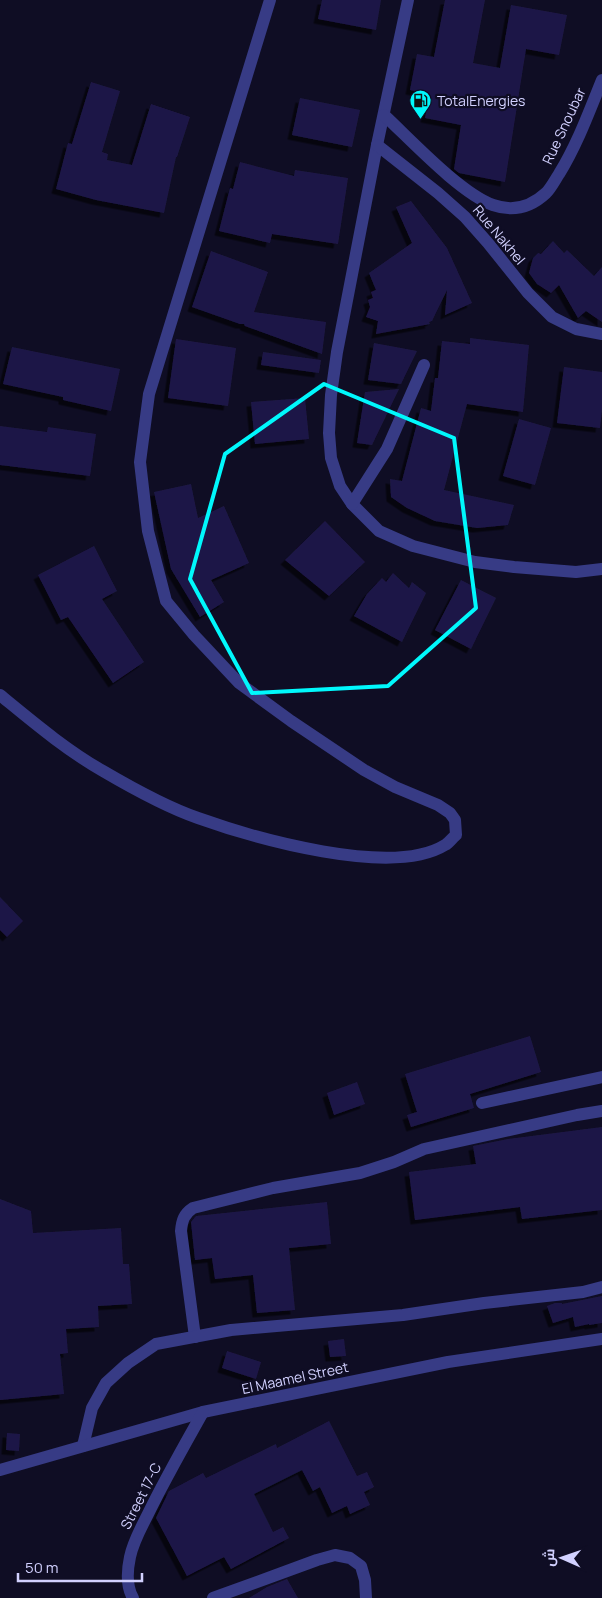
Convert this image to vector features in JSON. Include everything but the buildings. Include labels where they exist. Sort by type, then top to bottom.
[{"type":"street","points":[[0,695],[51,737],[103,771],[153,798],[197,818],[316,851],[369,856],[402,857],[434,851],[456,835],[455,820],[450,812],[364,770],[299,727],[239,683],[166,601],[148,531],[140,462],[149,394],[270,0]]},
{"type":"street","points":[[408,0],[377,145],[337,352],[329,433],[331,458],[340,486],[352,504],[379,531],[413,546],[475,562],[556,571],[576,572],[602,569]]},
{"type":"street","name":"Rue Snoubar","points":[[384,115],[456,181],[480,199],[493,205],[519,208],[534,203],[547,192],[568,159],[602,80]]},
{"type":"street","name":"Rue Nakhel","points":[[377,145],[465,217],[528,293],[552,317],[576,329],[602,334]]},
{"type":"street","points":[[352,504],[387,449],[424,365]]},
{"type":"street","points":[[482,1103],[602,1077]]},
{"type":"street","points":[[195,1336],[181,1231],[182,1220],[187,1212],[193,1208],[273,1188],[360,1173],[394,1162],[424,1148],[577,1115],[602,1112]]},
{"type":"street","points":[[83,1446],[92,1408],[106,1384],[128,1363],[156,1344],[231,1330],[403,1315],[582,1292],[602,1287]]},
{"type":"street","name":"El Maamel Street","points":[[0,1470],[203,1412],[448,1362],[602,1339]]},
{"type":"street","name":"Street 17-C","points":[[134,1598],[128,1586],[128,1575],[130,1557],[136,1538],[154,1500],[203,1412]]},
{"type":"street","points":[[213,1598],[335,1555],[350,1558],[361,1566],[365,1580],[366,1598]]},
{"type":"highlighted area","points":[[324,384],[454,438],[476,608],[388,686],[252,693],[190,579],[225,454]]},
{"type":"place","name":"TotalEnergies","points":[[421,120]]}]
